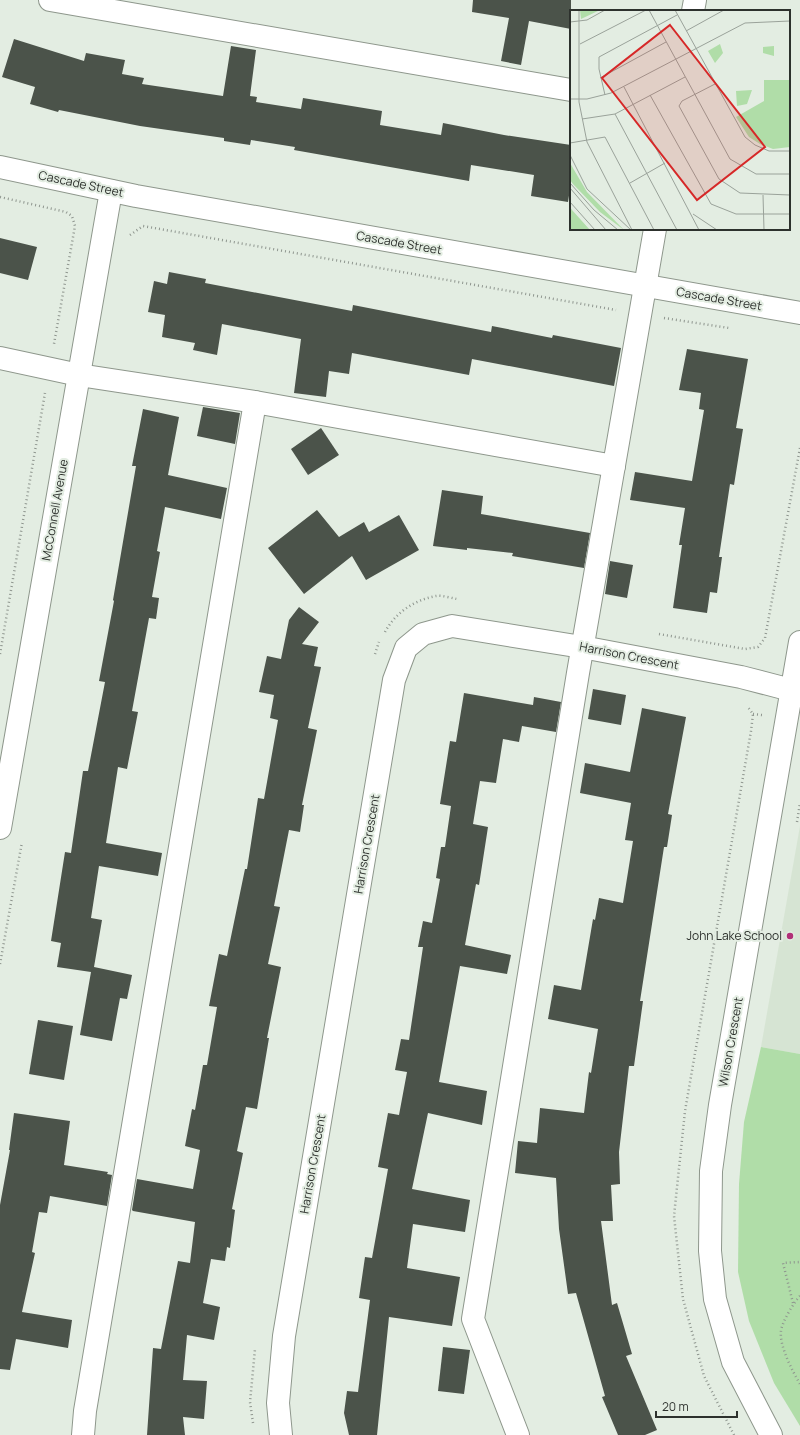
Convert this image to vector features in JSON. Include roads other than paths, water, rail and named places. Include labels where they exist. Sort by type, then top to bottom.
[{"type":"street","points":[[50,0],[570,90]]},
{"type":"street","points":[[693,10],[695,0]]},
{"type":"street","name":"Cascade Street","points":[[0,167],[112,192],[800,313]]},
{"type":"street","name":"McConnell Avenue","points":[[0,828],[112,192]]},
{"type":"street","points":[[518,1435],[473,1319],[582,647],[655,230]]},
{"type":"street","points":[[0,358],[79,375],[256,402],[614,466]]},
{"type":"street","points":[[83,1435],[85,1411],[256,402]]},
{"type":"street","name":"Harrison Crescent","points":[[281,1435],[278,1403],[284,1336],[394,680],[406,648],[423,634],[452,626],[582,647],[741,677],[791,690]]},
{"type":"street","name":"Wilson Crescent","points":[[771,1435],[733,1362],[715,1299],[710,1251],[711,1171],[722,1098],[800,642]]},
{"type":"place","name":"John Lake School","points":[[790,936]]}]
